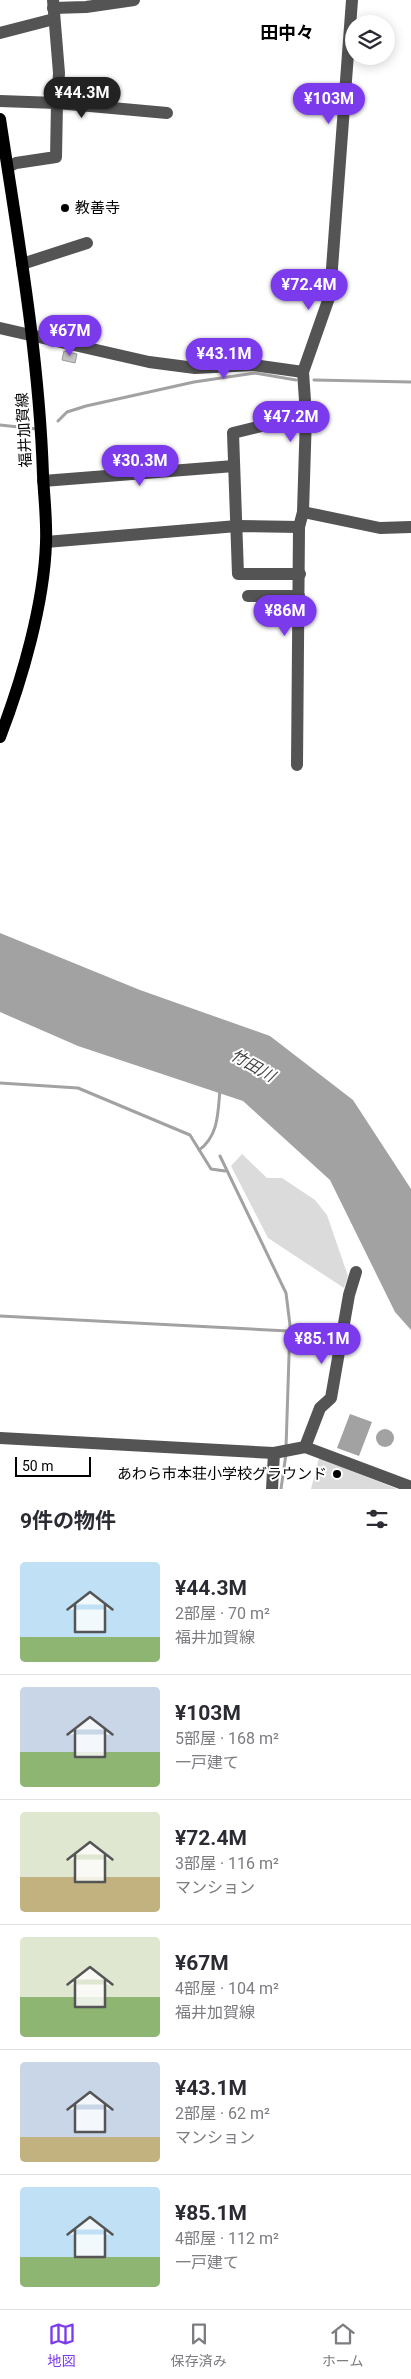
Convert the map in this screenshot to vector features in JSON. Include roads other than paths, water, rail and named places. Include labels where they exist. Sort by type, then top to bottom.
[{"type":"main road","name":"福井加賀線","points":[[0,119],[33,336],[41,414],[46,542],[42,584],[34,622],[12,707],[0,737]]},
{"type":"street","points":[[0,33],[53,9],[134,0]]},
{"type":"street","points":[[297,765],[299,527],[303,512],[306,415],[304,372],[330,295],[352,0]]},
{"type":"street","points":[[8,167],[16,163],[56,157],[59,73],[53,9]]},
{"type":"street","points":[[0,101],[57,103],[167,113]]},
{"type":"street","points":[[22,264],[86,243]]},
{"type":"street","points":[[0,328],[148,362],[195,368],[253,365],[304,372]]},
{"type":"street","points":[[300,574],[238,574],[233,433],[306,415]]},
{"type":"street","points":[[43,481],[234,466]]},
{"type":"street","points":[[303,512],[380,528],[411,527]]},
{"type":"street","points":[[46,542],[237,526],[299,527]]},
{"type":"street","points":[[248,596],[299,596]]},
{"type":"street","points":[[305,1447],[320,1408],[331,1398],[349,1295],[356,1272]]},
{"type":"street","points":[[0,1438],[274,1453],[305,1447],[411,1487]]},
{"type":"street","points":[[272,1489],[274,1453]]},
{"type":"water","name":"竹田川","points":[[0,933],[140,990],[270,1036],[353,1100],[411,1189],[411,1330],[395,1312],[330,1180],[243,1101],[78,1046],[0,1012]]},
{"type":"water","points":[[350,1414],[372,1422],[359,1456],[337,1448]]},
{"type":"water","points":[[381,1429],[389,1429],[394,1434],[392,1445],[381,1447],[376,1442],[376,1434]]},
{"type":"waterway","points":[[58,421],[67,412],[86,406],[194,382],[255,373],[296,380]]},
{"type":"waterway","points":[[314,380],[411,382]]},
{"type":"waterway","points":[[0,425],[37,429]]},
{"type":"waterway","points":[[0,1083],[78,1088],[190,1135],[211,1169],[225,1171]]},
{"type":"waterway","points":[[199,1150],[206,1144],[214,1130],[218,1114],[220,1089]]},
{"type":"waterway","points":[[220,1156],[286,1293],[290,1325],[286,1448]]},
{"type":"waterway","points":[[0,1316],[288,1331]]},
{"type":"waterway","points":[[281,1489],[286,1454]]},
{"type":"place","name":"教善寺","points":[[65,208]]},
{"type":"place","name":"あわら市本荘小学校グラウンド","points":[[337,1474]]},
{"type":"district","name":"田中々","points":[[287,33]]}]
